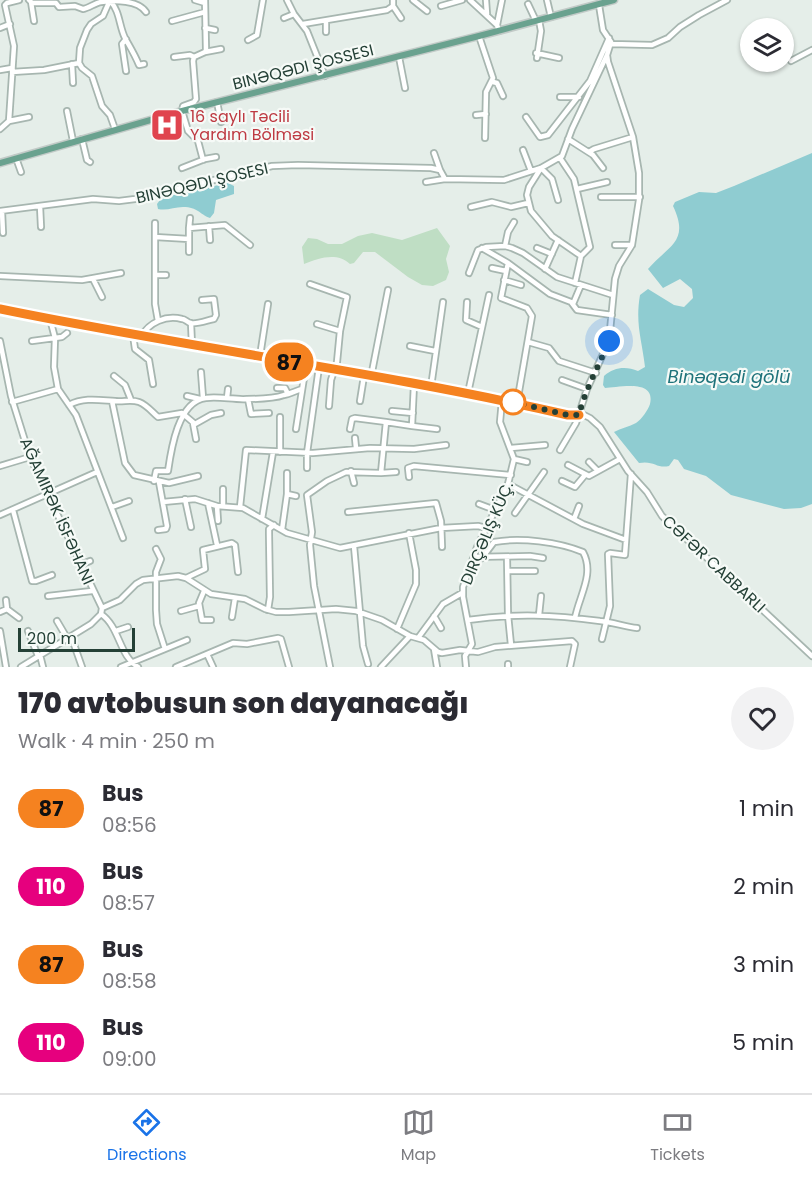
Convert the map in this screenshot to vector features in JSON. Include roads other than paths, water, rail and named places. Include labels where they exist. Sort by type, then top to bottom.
[{"type":"main road","name":"BINƏQƏDI ŞOSSESI","points":[[0,163],[182,111],[614,0]]},
{"type":"street","points":[[9,121],[14,41],[5,5],[6,2],[19,0]]},
{"type":"street","points":[[195,0],[205,2],[205,52]]},
{"type":"street","points":[[248,40],[257,35],[263,0]]},
{"type":"street","points":[[287,0],[294,14],[303,24],[325,76]]},
{"type":"street","points":[[393,0],[393,6],[401,18]]},
{"type":"street","points":[[413,0],[427,11]]},
{"type":"street","points":[[441,6],[462,0]]},
{"type":"street","points":[[470,0],[487,14],[498,28]]},
{"type":"street","points":[[486,0],[487,14]]},
{"type":"street","points":[[498,28],[502,0]]},
{"type":"street","points":[[548,0],[551,17]]},
{"type":"street","points":[[610,41],[652,45],[668,38],[689,21],[727,0]]},
{"type":"street","points":[[34,21],[30,1],[56,3],[61,7],[75,3],[82,9],[99,2],[133,1],[142,5],[146,12]]},
{"type":"street","points":[[110,1],[118,14],[126,39],[139,65],[144,64]]},
{"type":"street","points":[[103,16],[110,1]]},
{"type":"street","points":[[528,4],[541,31],[536,55],[559,58]]},
{"type":"street","points":[[426,182],[445,179],[499,181],[541,168],[560,158],[607,55],[610,41],[603,30],[599,5]]},
{"type":"street","points":[[303,24],[326,22],[387,10],[393,6]]},
{"type":"street","points":[[172,21],[205,12]]},
{"type":"street","points":[[115,129],[110,115],[102,106],[92,76],[79,63],[80,48],[91,24],[103,16],[118,14]]},
{"type":"street","points":[[284,18],[294,14]]},
{"type":"street","points":[[326,22],[326,32]]},
{"type":"street","points":[[0,28],[10,24]]},
{"type":"street","points":[[206,28],[216,30]]},
{"type":"street","points":[[479,36],[493,82],[486,92],[485,138]]},
{"type":"street","points":[[126,39],[122,44],[126,71]]},
{"type":"street","points":[[526,117],[538,135],[544,138],[590,81],[610,41]]},
{"type":"street","points":[[174,57],[190,55],[194,57],[221,49]]},
{"type":"street","points":[[794,59],[812,50]]},
{"type":"street","points":[[560,450],[575,427],[587,389],[596,373],[610,335],[613,295],[618,269],[632,244],[640,197],[633,137],[612,78],[607,55]]},
{"type":"street","points":[[190,143],[191,135],[182,111],[183,106],[196,99],[192,65],[194,57]]},
{"type":"street","points":[[399,57],[405,88]]},
{"type":"street","points":[[0,70],[44,70],[79,63]]},
{"type":"street","points":[[72,64],[73,83]]},
{"type":"street","points":[[582,78],[590,81]]},
{"type":"street","points":[[493,82],[497,83],[503,96]]},
{"type":"street","points":[[560,97],[579,97]]},
{"type":"street","points":[[217,102],[220,122]]},
{"type":"street","points":[[67,111],[73,141]]},
{"type":"street","points":[[476,115],[486,114]]},
{"type":"street","points":[[0,129],[9,121],[29,117]]},
{"type":"street","points":[[191,135],[198,141],[203,160]]},
{"type":"street","points":[[589,152],[633,137]]},
{"type":"street","points":[[82,139],[87,160],[90,162]]},
{"type":"street","points":[[568,139],[589,152],[603,168]]},
{"type":"street","points":[[523,150],[531,171]]},
{"type":"street","points":[[434,153],[445,179]]},
{"type":"street","points":[[182,168],[216,157]]},
{"type":"street","points":[[16,158],[21,172]]},
{"type":"street","points":[[560,158],[577,189],[590,247],[581,256],[575,283]]},
{"type":"street","name":"BINƏQƏDI ŞOSESI","points":[[1,211],[93,199],[124,201],[251,170],[284,165],[440,170]]},
{"type":"street","points":[[541,168],[552,179],[558,200]]},
{"type":"street","points":[[541,168],[528,187],[528,203],[533,214],[558,240],[581,256]]},
{"type":"street","points":[[577,189],[607,182]]},
{"type":"street","points":[[601,196],[640,197]]},
{"type":"street","points":[[471,207],[492,202],[511,207],[528,203]]},
{"type":"street","points":[[40,206],[41,227]]},
{"type":"street","points":[[1,211],[3,233]]},
{"type":"street","points":[[189,252],[190,218]]},
{"type":"street","points":[[505,246],[506,238],[514,222]]},
{"type":"street","points":[[155,223],[155,304],[158,321]]},
{"type":"street","points":[[189,228],[225,225],[250,245]]},
{"type":"street","points":[[209,226],[210,240]]},
{"type":"street","points":[[155,237],[189,239]]},
{"type":"street","points":[[545,269],[558,240]]},
{"type":"street","points":[[615,245],[632,244]]},
{"type":"street","points":[[469,273],[476,252],[482,248],[505,246],[524,253],[557,277],[613,295]]},
{"type":"street","points":[[482,248],[508,263],[550,294],[573,304],[580,311],[612,315]]},
{"type":"street","points":[[537,248],[552,254]]},
{"type":"street","points":[[508,263],[501,298],[523,306],[530,312],[532,321],[517,403]]},
{"type":"street","points":[[492,268],[506,272]]},
{"type":"street","points":[[0,276],[93,279],[121,273]]},
{"type":"street","points":[[156,275],[166,275]]},
{"type":"street","points":[[93,279],[102,297]]},
{"type":"street","points":[[504,280],[521,285]]},
{"type":"street","points":[[310,284],[347,297],[329,406]]},
{"type":"street","points":[[573,304],[581,285]]},
{"type":"street","points":[[371,377],[388,290]]},
{"type":"street","points":[[468,393],[489,295]]},
{"type":"street","points":[[141,337],[158,321],[165,318],[177,318],[191,323],[216,318],[214,299],[202,300]]},
{"type":"street","points":[[431,387],[443,302]]},
{"type":"street","points":[[467,302],[466,321],[482,327]]},
{"type":"street","points":[[260,356],[268,304]]},
{"type":"street","points":[[0,309],[141,337],[468,393],[590,418],[647,492],[662,516],[812,656]]},
{"type":"street","points":[[50,319],[55,338],[54,367],[58,389],[76,415],[123,538]]},
{"type":"street","points":[[191,323],[192,345]]},
{"type":"street","points":[[317,324],[340,331]]},
{"type":"street","points":[[32,341],[55,338],[67,333]]},
{"type":"street","points":[[133,335],[135,349],[148,358],[153,384]]},
{"type":"street","name":"AĞAMIRƏK İSFƏHANI","points":[[0,341],[2,367],[30,457],[92,591],[134,666]]},
{"type":"street","points":[[528,342],[549,348],[559,361],[596,373]]},
{"type":"street","points":[[410,346],[435,351]]},
{"type":"street","points":[[296,429],[306,365]]},
{"type":"street","points":[[306,468],[319,367]]},
{"type":"street","points":[[201,372],[201,399]]},
{"type":"street","points":[[360,401],[364,375]]},
{"type":"street","points":[[114,376],[121,380],[131,400]]},
{"type":"street","points":[[562,380],[587,389]]},
{"type":"street","points":[[412,426],[414,384]]},
{"type":"street","points":[[277,388],[285,388],[288,394]]},
{"type":"street","points":[[12,402],[58,389]]},
{"type":"street","points":[[227,398],[228,389]]},
{"type":"street","points":[[187,396],[201,399],[248,399],[276,397],[302,389]]},
{"type":"street","points":[[69,405],[94,399],[131,400],[139,402],[158,417],[176,413],[184,414],[193,423],[196,439]]},
{"type":"street","points":[[158,530],[167,528],[164,502],[156,471],[168,471],[172,443],[184,414],[191,405],[201,399]]},
{"type":"street","points":[[248,399],[251,414],[269,413]]},
{"type":"street","name":"DIRÇƏLIŞ KÜÇ.","points":[[466,667],[465,656],[472,644],[462,593],[486,528],[508,484],[514,459],[512,448],[500,422],[502,400]]},
{"type":"street","points":[[112,401],[125,464],[134,475],[157,482],[181,482],[198,476]]},
{"type":"street","points":[[392,411],[413,413]]},
{"type":"street","points":[[193,423],[221,413]]},
{"type":"street","points":[[280,417],[280,452]]},
{"type":"street","points":[[350,429],[352,419],[355,418],[437,429]]},
{"type":"street","points":[[381,473],[386,422]]},
{"type":"street","points":[[355,438],[356,448]]},
{"type":"street","points":[[240,507],[245,451],[307,453],[356,448],[414,449],[446,445]]},
{"type":"street","points":[[512,448],[545,445]]},
{"type":"street","points":[[262,519],[273,452]]},
{"type":"street","points":[[0,466],[30,457]]},
{"type":"street","points":[[514,459],[527,462]]},
{"type":"street","points":[[568,465],[590,476],[620,459]]},
{"type":"street","points":[[589,462],[598,471]]},
{"type":"street","points":[[409,477],[408,468],[414,466],[511,475]]},
{"type":"street","points":[[351,471],[354,483]]},
{"type":"street","points":[[330,667],[314,586],[310,549],[312,532],[307,495],[334,477],[351,471],[396,472]]},
{"type":"street","points":[[0,515],[97,472]]},
{"type":"street","points":[[515,513],[544,472]]},
{"type":"street","points":[[282,530],[287,495],[287,473]]},
{"type":"street","points":[[602,639],[610,600],[608,554],[610,552],[625,555],[631,474]]},
{"type":"street","points":[[562,481],[575,487],[585,475]]},
{"type":"street","points":[[508,484],[591,528],[626,540]]},
{"type":"street","points":[[218,521],[223,489]]},
{"type":"street","points":[[287,495],[296,496]]},
{"type":"street","points":[[164,502],[185,499],[201,500],[220,506],[240,507],[282,530],[340,548],[441,528],[478,526],[486,528]]},
{"type":"street","points":[[185,499],[191,527]]},
{"type":"street","points":[[112,507],[129,501]]},
{"type":"street","points":[[348,512],[436,502],[439,506],[442,548]]},
{"type":"street","points":[[208,503],[217,545]]},
{"type":"street","points":[[479,504],[495,510]]},
{"type":"street","points":[[574,519],[579,506]]},
{"type":"street","points":[[13,510],[32,581],[52,575]]},
{"type":"street","points":[[268,610],[270,597],[269,529],[274,525]]},
{"type":"street","points":[[398,629],[416,584],[416,570],[409,533]]},
{"type":"street","points":[[482,558],[494,542],[517,540],[529,540],[583,552],[587,561],[587,570],[582,598],[575,618]]},
{"type":"street","points":[[21,667],[91,624],[102,611],[120,600],[140,581],[156,578],[186,578],[204,569],[203,550],[217,545],[234,544],[238,572]]},
{"type":"street","points":[[354,546],[363,646],[368,664]]},
{"type":"street","points":[[156,549],[161,559],[156,572],[157,619],[165,649]]},
{"type":"street","points":[[525,556],[525,570]]},
{"type":"street","points":[[474,557],[543,558]]},
{"type":"street","points":[[507,557],[511,645]]},
{"type":"street","points":[[80,565],[90,561]]},
{"type":"street","points":[[508,571],[535,571]]},
{"type":"street","points":[[186,578],[204,591],[218,596],[244,599],[268,610],[289,612],[344,609],[359,612],[382,620],[428,643],[442,653],[460,650],[478,652],[511,645],[572,640],[575,644],[570,667]]},
{"type":"street","points":[[307,587],[314,586]]},
{"type":"street","points":[[48,596],[92,591]]},
{"type":"street","points":[[204,591],[199,606],[202,620],[211,620]]},
{"type":"street","points":[[418,638],[447,600],[462,593]]},
{"type":"street","points":[[539,615],[541,596]]},
{"type":"street","points":[[232,617],[235,598]]},
{"type":"street","points":[[6,600],[7,609],[19,618]]},
{"type":"street","points":[[181,611],[199,606]]},
{"type":"street","points":[[0,612],[7,609]]},
{"type":"street","points":[[468,620],[508,615],[539,615],[605,621],[637,628]]},
{"type":"street","points":[[434,616],[441,628]]},
{"type":"street","points":[[57,621],[69,637],[82,667]]},
{"type":"street","points":[[116,631],[128,627]]},
{"type":"street","points":[[0,631],[6,667]]},
{"type":"street","points":[[28,631],[43,667]]},
{"type":"street","points":[[282,632],[281,639],[289,667]]},
{"type":"street","points":[[381,667],[410,636]]},
{"type":"street","points":[[176,667],[233,643],[247,644],[275,638],[281,639]]},
{"type":"street","points":[[122,667],[134,666],[187,640]]},
{"type":"street","points":[[434,649],[436,667]]},
{"type":"street","points":[[207,654],[213,667]]},
{"type":"water","name":"Binəqədi gölü","points":[[812,153],[812,504],[801,508],[784,509],[731,495],[706,476],[684,469],[678,460],[674,459],[669,466],[665,467],[639,463],[614,432],[640,419],[650,404],[650,396],[647,391],[634,386],[605,388],[603,385],[604,376],[616,369],[629,368],[638,371],[645,367],[639,323],[640,295],[648,289],[674,305],[684,307],[693,298],[692,289],[680,279],[663,288],[648,269],[670,248],[678,235],[678,218],[673,206],[675,202],[699,192],[716,193]]},
{"type":"water","points":[[228,183],[234,186],[234,194],[216,200],[214,213],[210,218],[188,207],[158,209],[157,204],[160,200],[169,196]]},
{"type":"place","name":"16 saylı Təcili Yardım Bölməsi","points":[[167,125]]}]
